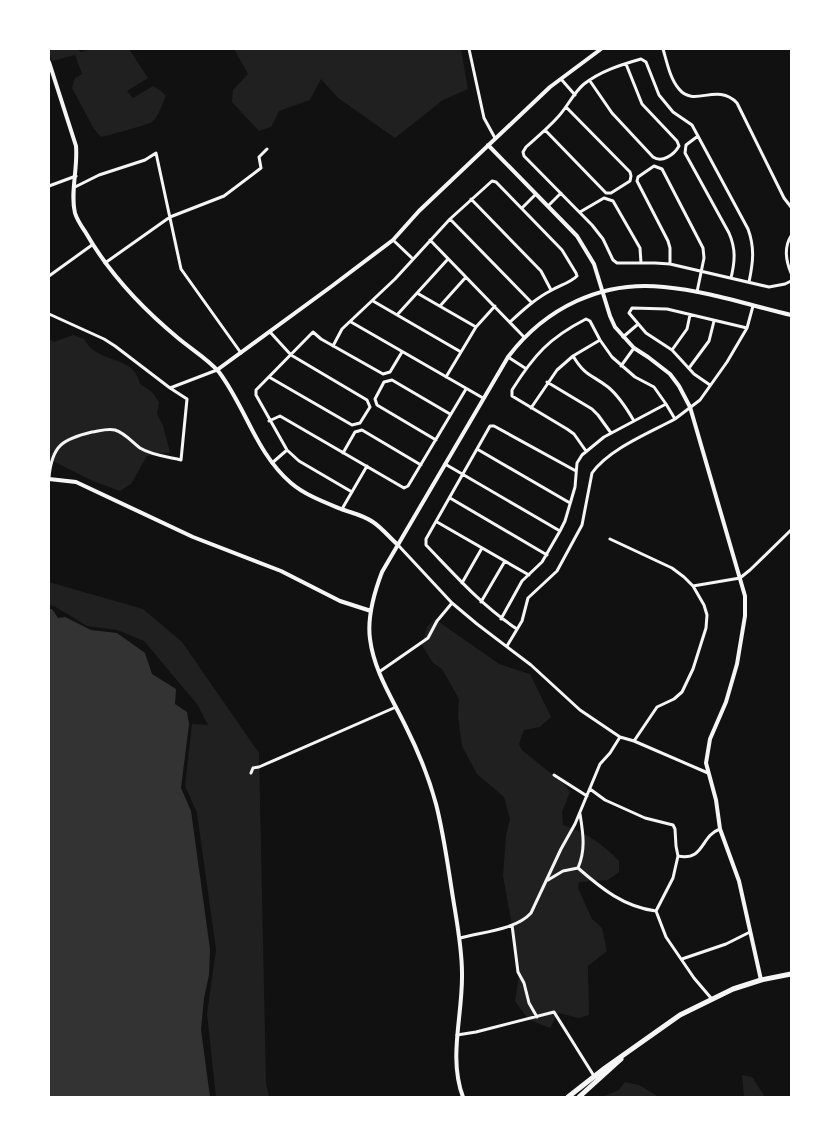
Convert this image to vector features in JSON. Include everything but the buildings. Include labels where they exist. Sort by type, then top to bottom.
[{"type":"main road","points":[[568,1097],[668,1023],[711,998],[761,980],[791,974]]},
{"type":"main road","points":[[579,1097],[631,1050]]},
{"type":"street","points":[[469,49],[484,118],[496,138]]},
{"type":"street","points":[[170,388],[217,370],[393,240],[419,211],[488,145],[561,78],[601,49]]},
{"type":"street","points":[[663,49],[674,82],[681,92],[692,96],[725,94],[737,103],[784,198],[791,207]]},
{"type":"street","points":[[749,282],[754,258],[748,229],[692,125],[673,112],[659,95],[646,62],[641,59],[605,70],[582,86],[558,117],[523,152],[524,156],[580,212],[603,239],[613,260],[620,265],[641,262],[670,264],[769,287],[791,281]]},
{"type":"street","points":[[49,62],[76,146],[77,160],[73,200],[76,216],[92,245],[134,296],[165,327],[217,370],[231,390],[264,452],[283,475],[300,489],[322,502],[374,522],[452,602],[477,624],[532,665],[580,710],[620,737],[634,741],[708,773]]},
{"type":"street","points":[[590,81],[612,113],[653,157],[663,160],[676,151],[679,146],[677,141],[642,104],[626,64]]},
{"type":"street","points":[[561,78],[575,95]]},
{"type":"street","points":[[545,130],[606,192],[611,193],[630,182],[630,172],[566,107]]},
{"type":"street","points":[[698,136],[686,145],[685,153],[734,244],[734,262],[731,278]]},
{"type":"street","points":[[488,145],[571,229],[586,248],[594,264],[615,327],[634,348],[670,374],[680,386],[690,407],[745,596],[742,639],[732,683],[707,749],[706,763],[716,800],[720,829],[739,881],[761,980]]},
{"type":"street","points":[[105,263],[170,217],[224,196],[261,168],[259,157],[266,149]]},
{"type":"street","points":[[75,187],[99,175],[145,160],[156,153],[181,269],[241,353]]},
{"type":"street","points":[[670,264],[671,255],[668,240],[637,181],[638,177],[654,166],[662,169],[702,243],[704,258],[697,292]]},
{"type":"street","points":[[49,186],[76,176]]},
{"type":"street","points":[[333,346],[342,329],[373,301],[450,219],[492,181],[496,182],[562,250],[577,276],[532,303],[510,322]]},
{"type":"street","points":[[548,206],[561,192]]},
{"type":"street","points":[[522,208],[536,194]]},
{"type":"street","points":[[580,212],[604,198],[612,201],[640,248],[641,262]]},
{"type":"street","points":[[471,199],[541,271],[551,290]]},
{"type":"street","points":[[450,219],[532,303]]},
{"type":"street","points":[[791,236],[786,249],[791,273]]},
{"type":"street","points":[[393,240],[413,259]]},
{"type":"street","points":[[430,240],[524,337]]},
{"type":"street","points":[[49,276],[92,245]]},
{"type":"street","points":[[397,315],[448,259]]},
{"type":"street","points":[[787,259],[791,260]]},
{"type":"street","points":[[440,306],[466,277]]},
{"type":"street","points":[[463,1097],[456,1069],[457,1035],[462,1002],[460,938],[446,852],[436,804],[416,750],[379,672],[370,638],[371,611],[382,572],[508,357],[524,337],[558,310],[588,295],[640,285],[663,286],[697,292],[791,315]]},
{"type":"street","points":[[417,293],[476,327]]},
{"type":"street","points":[[373,301],[461,352]]},
{"type":"street","points":[[446,377],[476,327],[495,306]]},
{"type":"street","points":[[507,646],[522,620],[528,598],[556,571],[582,525],[592,472],[598,465],[616,452],[675,419],[700,400],[734,351],[746,328],[753,306]]},
{"type":"street","points":[[710,384],[694,374],[672,350],[637,325],[629,313],[632,308],[667,309],[746,328]]},
{"type":"street","points":[[49,314],[104,339],[187,399],[181,460],[142,449],[127,436],[115,430],[102,430],[73,436],[63,442],[55,452],[50,463],[49,478],[76,482],[193,537],[281,571],[340,601],[371,611]]},
{"type":"street","points":[[672,350],[687,329],[690,315]]},
{"type":"street","points":[[586,451],[568,428],[512,396],[512,390],[525,368],[539,352],[554,338],[586,319],[590,321],[606,350],[635,377],[654,387],[675,419]]},
{"type":"street","points":[[690,368],[709,341],[714,320]]},
{"type":"street","points":[[350,322],[483,398]]},
{"type":"street","points":[[623,337],[637,325]]},
{"type":"street","points":[[269,377],[352,425],[360,424],[370,407],[367,400],[291,356],[270,332]]},
{"type":"street","points":[[352,492],[298,461],[287,450],[269,421],[256,395],[256,390],[313,332],[321,339],[383,374],[390,372],[402,352]]},
{"type":"street","points":[[531,408],[557,370],[573,356],[600,340]]},
{"type":"street","points":[[621,366],[634,348]]},
{"type":"street","points":[[573,356],[586,373],[616,394],[634,421]]},
{"type":"street","points":[[508,357],[525,368]]},
{"type":"street","points":[[436,440],[377,405],[375,399],[384,382],[392,380],[450,414]]},
{"type":"street","points":[[548,382],[592,408],[611,434]]},
{"type":"street","points":[[269,421],[280,416],[404,488],[408,486],[466,389]]},
{"type":"street","points":[[501,619],[522,581],[547,555],[560,531],[575,487],[577,463],[586,451],[611,434],[666,404]]},
{"type":"street","points":[[517,629],[501,619],[481,602],[426,545],[426,539],[490,426],[494,426],[576,471]]},
{"type":"street","points":[[343,453],[355,432],[362,430],[421,465]]},
{"type":"street","points":[[272,463],[287,450]]},
{"type":"street","points":[[478,450],[570,503]]},
{"type":"street","points":[[445,464],[560,531]]},
{"type":"street","points":[[342,509],[367,466]]},
{"type":"street","points":[[450,498],[547,555]]},
{"type":"street","points":[[437,522],[529,575]]},
{"type":"street","points":[[693,586],[740,578],[791,530]]},
{"type":"street","points":[[610,539],[672,568],[693,586],[704,605],[707,615],[706,628],[693,669],[682,692],[657,707],[634,741]]},
{"type":"street","points":[[462,582],[482,548]]},
{"type":"street","points":[[481,602],[504,561]]},
{"type":"street","points":[[379,672],[428,638],[436,621],[452,602]]},
{"type":"street","points":[[251,773],[253,768],[396,707]]},
{"type":"street","points":[[460,938],[512,925],[526,919],[531,913],[580,813],[600,764],[620,737]]},
{"type":"street","points":[[554,775],[587,796]]},
{"type":"street","points":[[590,789],[606,800],[644,818],[673,825],[676,829],[678,856],[673,878],[656,911],[666,937],[694,978],[711,998]]},
{"type":"street","points":[[578,868],[584,842],[580,813]]},
{"type":"street","points":[[678,856],[688,858],[693,856],[716,830],[720,829]]},
{"type":"street","points":[[578,868],[602,888],[626,903],[639,909],[656,911]]},
{"type":"street","points":[[546,881],[562,871],[578,868]]},
{"type":"street","points":[[512,925],[518,972],[524,983],[529,1003],[537,1017]]},
{"type":"street","points":[[682,959],[726,944],[750,932]]},
{"type":"street","points":[[457,1035],[554,1012],[594,1076]]},
{"type":"shaded area","points":[[49,49],[75,49],[81,52],[91,49],[129,49],[148,78],[127,91],[133,98],[153,86],[161,91],[166,96],[157,117],[152,122],[101,137],[94,129],[72,88],[75,78],[82,74],[75,55],[52,61]]},
{"type":"shaded area","points":[[234,49],[461,49],[468,89],[443,100],[395,138],[338,98],[321,79],[310,100],[279,111],[271,127],[259,131],[232,102],[233,90],[248,74]]},
{"type":"shaded area","points":[[73,335],[84,339],[98,353],[124,363],[131,368],[137,375],[140,384],[152,392],[159,402],[157,414],[163,426],[170,452],[147,456],[131,484],[120,491],[93,481],[49,459],[49,339],[54,342]]},
{"type":"shaded area","points":[[49,582],[143,609],[182,642],[259,753],[266,1084],[269,1097],[216,1097],[207,1014],[216,950],[197,813],[185,786],[192,724],[208,725],[197,704],[144,641],[117,630],[87,626],[54,606],[49,605]]},
{"type":"shaded area","points":[[49,609],[52,609],[58,618],[65,617],[91,630],[117,633],[145,653],[152,674],[176,689],[175,704],[187,712],[189,724],[181,788],[191,811],[210,949],[209,975],[204,998],[201,1030],[210,1097],[49,1097]]},
{"type":"shaded area","points":[[435,619],[499,664],[530,674],[551,717],[540,727],[524,730],[519,744],[522,750],[564,784],[570,792],[562,812],[563,825],[593,839],[619,861],[619,872],[608,880],[579,882],[578,888],[592,919],[602,928],[607,951],[588,966],[589,1015],[579,1018],[558,1013],[550,1028],[528,1019],[515,1001],[520,969],[503,876],[506,835],[510,819],[504,797],[477,774],[462,746],[458,716],[459,699],[442,669],[433,663],[422,645],[427,627]]},
{"type":"shaded area","points":[[742,1075],[752,1077],[765,1097],[744,1097]]},
{"type":"shaded area","points":[[625,1082],[639,1085],[659,1097],[602,1097],[619,1090]]}]
